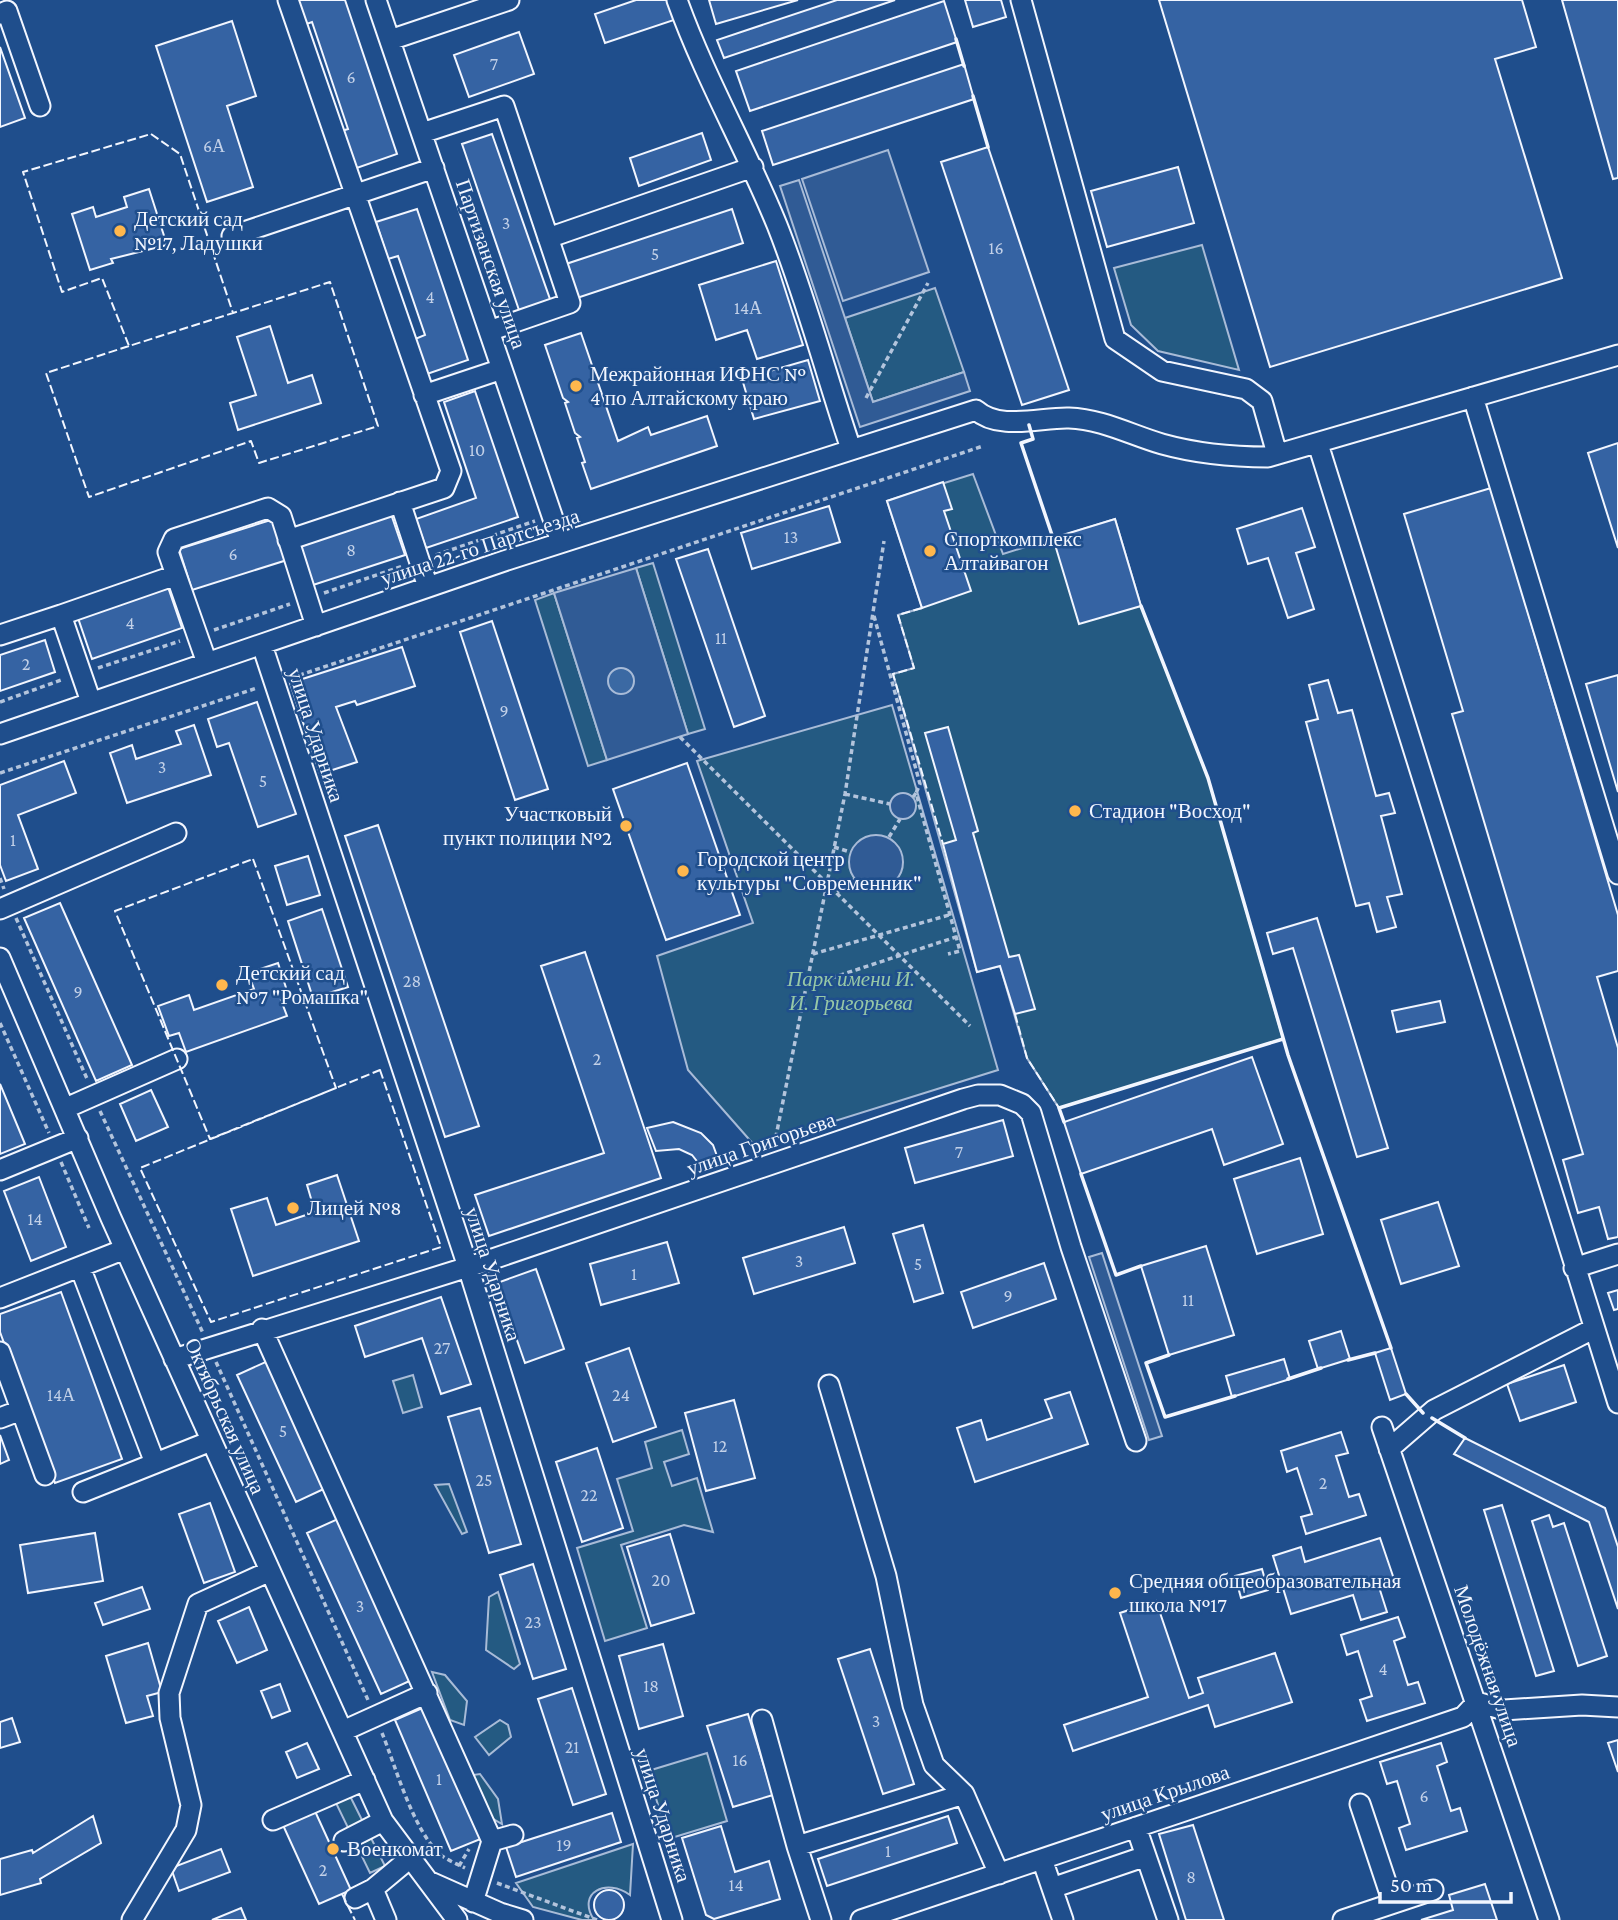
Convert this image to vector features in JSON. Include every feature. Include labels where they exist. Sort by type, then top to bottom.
[{"type":"street","points":[[288,0],[451,471],[444,488],[288,540]]},
{"type":"street","name":"Партизанская улица","points":[[376,0],[561,542]]},
{"type":"street","points":[[390,40],[509,0]]},
{"type":"street","points":[[677,0],[692,42],[753,167],[778,228],[851,449]]},
{"type":"street","points":[[1021,0],[1115,339],[1162,371],[1246,390],[1262,401],[1278,454],[1618,355]]},
{"type":"street","points":[[0,14],[7,11],[40,106]]},
{"type":"street","points":[[422,133],[504,106],[570,303],[489,331]]},
{"type":"street","points":[[548,237],[753,167]]},
{"type":"street","points":[[232,236],[434,168]]},
{"type":"street","points":[[425,395],[502,369]]},
{"type":"street","points":[[1473,397],[1618,874]]},
{"type":"street","name":"улица 22-го Партсъезда","points":[[0,734],[561,542],[976,410],[984,417],[1004,421],[1069,418],[1098,422],[1163,444],[1220,457],[1278,454]]},
{"type":"street","points":[[1318,443],[1618,1403]]},
{"type":"street","points":[[400,502],[428,587]]},
{"type":"street","points":[[207,663],[168,552],[174,538],[268,508],[281,516],[316,626]]},
{"type":"street","points":[[0,635],[176,575]]},
{"type":"street","points":[[61,615],[91,702]]},
{"type":"street","name":"улица Ударника","points":[[262,645],[468,1266],[672,1920]]},
{"type":"street","points":[[5,907],[176,833]]},
{"type":"street","name":"Октябрьская улица","points":[[0,958],[125,1249],[383,1821],[442,1904],[457,1920]]},
{"type":"street","points":[[66,1108],[177,1059]]},
{"type":"street","name":"улица Григорьева","points":[[174,1359],[468,1266],[978,1095],[1000,1095],[1021,1104],[1031,1113],[1071,1247],[1136,1441]]},
{"type":"street","points":[[0,1170],[78,1138]]},
{"type":"street","points":[[0,1298],[125,1249]]},
{"type":"street","points":[[1574,1268],[1618,1254]]},
{"type":"street","points":[[80,1266],[155,1463]]},
{"type":"street","points":[[262,1329],[492,1841],[483,1877],[473,1902]]},
{"type":"street","points":[[1389,1449],[1434,1410],[1593,1329]]},
{"type":"street","points":[[0,1352],[44,1475]]},
{"type":"street","points":[[830,1385],[886,1576],[913,1704],[934,1765],[964,1794],[999,1874]]},
{"type":"street","points":[[0,1418],[21,1410]]},
{"type":"street","name":"Молодёжная улица","points":[[1382,1427],[1549,1920]]},
{"type":"street","points":[[83,1492],[211,1441]]},
{"type":"street","points":[[132,1920],[186,1830],[191,1805],[170,1718],[169,1693],[198,1604],[270,1571]]},
{"type":"street","points":[[342,1731],[427,1693]]},
{"type":"street","points":[[1477,1702],[1504,1710],[1582,1704],[1618,1707]]},
{"type":"street","name":"улица Крылова","points":[[862,1920],[1463,1717],[1477,1702]]},
{"type":"street","points":[[762,1720],[821,1920]]},
{"type":"street","points":[[273,1820],[365,1780]]},
{"type":"street","points":[[797,1846],[964,1794]]},
{"type":"street","points":[[1360,1804],[1393,1903]]},
{"type":"street","points":[[344,1840],[383,1821]]},
{"type":"street","points":[[1136,1827],[1168,1920]]},
{"type":"street","points":[[492,1841],[513,1835]]},
{"type":"street","points":[[1052,1888],[1146,1856]]},
{"type":"street","points":[[386,1920],[364,1893],[409,1859]]},
{"type":"street","points":[[1042,1859],[1063,1920]]},
{"type":"street","name":"Октябрьская улица","points":[[428,1881],[473,1902],[523,1920]]},
{"type":"street","points":[[1343,1920],[1433,1890]]},
{"type":"path","points":[[866,398],[928,284]]},
{"type":"path","points":[[0,773],[983,446]]},
{"type":"path","points":[[0,702],[535,522]]},
{"type":"path","points":[[770,1165],[845,794],[884,541]]},
{"type":"path","points":[[873,613],[920,784],[914,795],[960,951],[948,954]]},
{"type":"path","points":[[680,737],[970,1026]]},
{"type":"path","points":[[845,794],[890,804]]},
{"type":"path","points":[[889,837],[900,818]]},
{"type":"path","points":[[835,847],[850,852]]},
{"type":"path","points":[[0,877],[5,907],[209,1347],[375,1716],[413,1810],[428,1837],[441,1855],[459,1866],[597,1920]]},
{"type":"path","points":[[837,892],[855,879]]},
{"type":"path","points":[[813,954],[950,915]]},
{"type":"path","points":[[807,986],[956,937]]},
{"type":"path","points":[[0,1023],[89,1228]]},
{"type":"path","points":[[459,1866],[469,1849]]},
{"type":"green space","points":[[1202,245],[1239,370],[1158,351],[1131,325],[1114,268]]},
{"type":"green space","points":[[935,288],[964,372],[873,402],[845,318]]},
{"type":"green space","name":"Стадион \"Восход\"","points":[[973,474],[1003,554],[1115,519],[1141,606],[1208,778],[1283,1039],[1059,1108],[1027,1058],[1000,966],[977,972],[893,674],[914,668],[898,615],[922,608],[887,501]]},
{"type":"green space","points":[[653,563],[705,729],[688,734],[636,568]]},
{"type":"green space","points":[[554,593],[607,760],[588,766],[535,600]]},
{"type":"green space","name":"Парк имени И. И. Григорьева","points":[[892,705],[998,1070],[755,1146],[688,1070],[657,956],[753,923],[697,761]]},
{"type":"green space","points":[[413,1375],[422,1407],[403,1413],[393,1381]]},
{"type":"green space","points":[[682,1430],[689,1454],[664,1462],[672,1486],[697,1478],[713,1532],[684,1525],[621,1545],[647,1628],[605,1641],[577,1548],[633,1531],[617,1479],[652,1468],[645,1442]]},
{"type":"green space","points":[[449,1484],[467,1532],[462,1534],[435,1485]]},
{"type":"green space","points":[[498,1592],[520,1664],[514,1669],[486,1650],[489,1597]]},
{"type":"green space","points":[[432,1672],[445,1675],[467,1701],[464,1725],[450,1720]]},
{"type":"green space","points":[[500,1720],[508,1725],[511,1737],[489,1755],[475,1737]]},
{"type":"green space","points":[[707,1753],[727,1821],[668,1839],[648,1771]]},
{"type":"green space","points":[[480,1774],[498,1799],[502,1824],[490,1817],[473,1775]]},
{"type":"green space","points":[[349,1794],[385,1866],[370,1873],[335,1801]]},
{"type":"green space","points":[[633,1844],[630,1895],[621,1890],[604,1888],[591,1895],[589,1910],[594,1920],[582,1920],[533,1907],[516,1883]]},
{"type":"shaded area","points":[[888,150],[929,272],[843,301],[802,179]]},
{"type":"shaded area","points":[[799,180],[873,402],[964,372],[970,391],[860,427],[780,186]]},
{"type":"shaded area","points":[[636,568],[688,734],[607,760],[554,593]]},
{"type":"shaded area","points":[[621,668],[630,672],[634,681],[630,690],[621,694],[612,690],[608,681],[612,672]]},
{"type":"shaded area","points":[[903,793],[912,797],[916,806],[912,815],[903,819],[894,815],[890,806],[894,797]]},
{"type":"shaded area","points":[[876,835],[895,843],[903,862],[895,881],[876,889],[857,881],[849,862],[857,843]]},
{"type":"shaded area","points":[[1102,1253],[1162,1436],[1149,1440],[1089,1257]]},
{"type":"building","points":[[292,0],[345,0],[397,154],[351,170],[338,132],[348,129],[312,22],[301,26]]},
{"type":"building","points":[[636,0],[670,0],[677,19],[605,43],[595,14]]},
{"type":"building","points":[[709,0],[798,0],[716,24]]},
{"type":"building","points":[[837,0],[895,0],[724,58],[717,40]]},
{"type":"building","points":[[965,0],[1001,0],[1006,17],[973,27]]},
{"type":"building","points":[[1159,0],[1522,0],[1536,47],[1495,59],[1562,278],[1270,367]]},
{"type":"building","points":[[1562,0],[1618,0],[1618,178],[1613,179]]},
{"type":"building","points":[[944,1],[957,42],[750,111],[736,71]]},
{"type":"building","points":[[232,21],[256,96],[227,106],[253,187],[207,202],[156,46]]},
{"type":"building","points":[[519,32],[534,74],[469,97],[454,55]]},
{"type":"building","points":[[0,47],[25,118],[0,127]]},
{"type":"building","points":[[964,64],[974,99],[773,165],[762,131]]},
{"type":"building","points":[[702,133],[711,160],[639,186],[630,158]]},
{"type":"building","points":[[492,134],[551,302],[520,313],[462,144]]},
{"type":"building","points":[[988,147],[1069,390],[1022,405],[941,162]]},
{"type":"building","points":[[1178,167],[1194,223],[1107,247],[1091,191]]},
{"type":"building","name":"Детский сад №17, Ладушки","points":[[149,189],[167,245],[111,259],[113,263],[90,270],[72,214],[93,207],[96,217],[127,207],[124,197]]},
{"type":"building","points":[[417,209],[468,360],[427,374],[415,339],[425,335],[398,256],[388,259],[376,222]]},
{"type":"building","points":[[732,209],[743,243],[577,298],[566,264]]},
{"type":"building","points":[[776,261],[803,345],[757,359],[747,330],[716,340],[699,285]]},
{"type":"building","points":[[270,326],[288,383],[312,375],[321,403],[238,430],[230,403],[256,395],[237,337]]},
{"type":"building","points":[[581,333],[618,441],[648,427],[651,435],[707,416],[717,446],[591,489],[582,463],[585,462],[577,438],[580,437],[575,433],[565,403],[568,402],[563,398],[545,345]]},
{"type":"building","points":[[808,360],[820,401],[754,419],[742,379]]},
{"type":"building","points":[[475,391],[518,517],[426,548],[416,519],[476,498],[444,402]]},
{"type":"building","points":[[1618,443],[1618,548],[1588,453]]},
{"type":"building","name":"Спорткомплекс Алтайвагон","points":[[943,482],[952,509],[944,511],[971,591],[922,608],[887,501]]},
{"type":"building","points":[[1491,488],[1618,915],[1618,971],[1597,977],[1618,1048],[1618,1237],[1608,1239],[1599,1207],[1578,1213],[1563,1160],[1583,1154],[1452,714],[1463,711],[1404,514]]},
{"type":"building","points":[[829,506],[840,542],[752,569],[741,533]]},
{"type":"building","points":[[1302,508],[1315,547],[1296,553],[1314,609],[1288,618],[1268,558],[1248,564],[1237,529]]},
{"type":"building","points":[[391,514],[405,555],[310,586],[297,545]]},
{"type":"building","points":[[274,519],[287,560],[192,590],[179,549]]},
{"type":"building","points":[[1115,519],[1141,606],[1079,624],[1053,538]]},
{"type":"building","points":[[708,549],[765,716],[734,727],[676,559]]},
{"type":"building","points":[[168,587],[182,628],[92,659],[78,618]]},
{"type":"building","points":[[492,621],[548,789],[515,800],[460,632]]},
{"type":"building","points":[[45,640],[55,672],[0,691],[0,655]]},
{"type":"building","points":[[402,647],[415,686],[357,705],[355,701],[336,707],[357,762],[320,774],[290,683]]},
{"type":"building","points":[[1618,675],[1618,792],[1586,684]]},
{"type":"building","points":[[1328,680],[1338,713],[1352,710],[1376,796],[1389,793],[1395,813],[1381,816],[1402,894],[1387,897],[1396,927],[1377,932],[1369,903],[1356,906],[1306,722],[1318,719],[1309,685]]},
{"type":"building","points":[[257,702],[296,814],[258,827],[229,743],[217,747],[208,719]]},
{"type":"building","points":[[194,725],[211,775],[127,803],[110,753],[132,745],[136,759],[181,744],[176,731]]},
{"type":"building","points":[[948,727],[978,831],[973,833],[1009,957],[1019,955],[1035,1009],[1015,1014],[1000,966],[977,972],[943,844],[956,840],[925,733]]},
{"type":"building","points":[[64,761],[76,793],[18,815],[38,869],[6,881],[0,865],[0,785]]},
{"type":"building","name":"Городской центр культуры \"Современник\"","points":[[687,763],[740,915],[666,940],[613,789]]},
{"type":"building","points":[[378,825],[479,1126],[445,1137],[345,836]]},
{"type":"building","points":[[308,856],[320,895],[287,905],[275,866]]},
{"type":"building","points":[[60,903],[132,1065],[96,1081],[24,918]]},
{"type":"building","points":[[322,909],[348,987],[313,998],[288,921]]},
{"type":"building","points":[[1317,918],[1388,1148],[1357,1157],[1293,948],[1273,954],[1267,933]]},
{"type":"building","points":[[585,952],[661,1178],[489,1236],[475,1195],[604,1153],[541,966]]},
{"type":"building","points":[[278,963],[289,997],[281,1000],[287,1016],[186,1052],[179,1033],[169,1036],[158,1006],[189,995],[194,1010],[254,989],[248,973]]},
{"type":"building","points":[[1440,1001],[1445,1022],[1397,1032],[1392,1011]]},
{"type":"building","points":[[1252,1057],[1283,1144],[1224,1165],[1212,1129],[1081,1174],[1064,1122]]},
{"type":"building","points":[[0,1084],[25,1144],[0,1154]]},
{"type":"building","points":[[151,1090],[168,1127],[136,1141],[120,1104]]},
{"type":"building","points":[[1003,1120],[1013,1156],[915,1183],[905,1148]]},
{"type":"building","points":[[673,1122],[701,1133],[713,1145],[717,1156],[700,1165],[692,1155],[679,1149],[656,1151],[647,1128]]},
{"type":"building","points":[[1300,1158],[1323,1234],[1257,1254],[1234,1179]]},
{"type":"building","points":[[337,1175],[359,1241],[253,1276],[231,1209],[267,1198],[276,1225],[315,1212],[307,1185]]},
{"type":"building","points":[[39,1177],[66,1247],[31,1261],[4,1191]]},
{"type":"building","points":[[1438,1202],[1459,1266],[1401,1284],[1381,1220]]},
{"type":"building","points":[[923,1225],[943,1293],[914,1302],[893,1234]]},
{"type":"building","points":[[844,1227],[855,1263],[754,1294],[743,1258]]},
{"type":"building","points":[[667,1242],[679,1283],[601,1305],[590,1264]]},
{"type":"building","points":[[1206,1246],[1234,1335],[1169,1355],[1141,1266]]},
{"type":"building","points":[[1044,1263],[1056,1299],[973,1328],[961,1292]]},
{"type":"building","points":[[536,1269],[564,1349],[525,1363],[497,1283]]},
{"type":"building","points":[[1618,1290],[1618,1309],[1614,1310],[1608,1293]]},
{"type":"building","points":[[61,1292],[122,1459],[55,1483],[0,1332],[0,1314]]},
{"type":"building","points":[[441,1297],[471,1384],[441,1394],[422,1338],[365,1357],[355,1326]]},
{"type":"building","points":[[1341,1331],[1350,1359],[1318,1369],[1309,1341]]},
{"type":"building","points":[[629,1348],[656,1427],[613,1442],[586,1363]]},
{"type":"building","points":[[1391,1348],[1406,1394],[1390,1400],[1375,1353]]},
{"type":"building","points":[[1284,1359],[1290,1379],[1232,1397],[1226,1376]]},
{"type":"building","points":[[270,1360],[328,1487],[296,1502],[237,1375]]},
{"type":"building","points":[[1564,1365],[1576,1402],[1520,1421],[1507,1384]]},
{"type":"building","points":[[1070,1392],[1088,1444],[975,1482],[957,1428],[981,1420],[987,1440],[1052,1418],[1045,1400]]},
{"type":"building","points":[[734,1400],[755,1478],[706,1491],[685,1413]]},
{"type":"building","points":[[480,1408],[521,1544],[489,1553],[448,1417]]},
{"type":"building","points":[[1341,1432],[1348,1453],[1336,1456],[1349,1497],[1359,1494],[1366,1515],[1306,1534],[1301,1517],[1312,1514],[1297,1468],[1287,1472],[1281,1451]]},
{"type":"building","points":[[0,1435],[9,1460],[0,1464]]},
{"type":"building","points":[[1465,1438],[1605,1508],[1618,1547],[1618,1609],[1589,1522],[1454,1454]]},
{"type":"building","points":[[597,1448],[623,1528],[582,1542],[556,1462]]},
{"type":"building","points":[[210,1503],[235,1572],[204,1583],[179,1514]]},
{"type":"building","points":[[1502,1505],[1554,1671],[1536,1676],[1484,1510]]},
{"type":"building","points":[[1549,1515],[1553,1527],[1564,1523],[1607,1656],[1578,1666],[1532,1521]]},
{"type":"building","points":[[340,1518],[414,1679],[381,1694],[307,1533]]},
{"type":"building","points":[[95,1533],[103,1581],[28,1593],[20,1545]]},
{"type":"building","points":[[670,1534],[694,1613],[651,1626],[627,1547]]},
{"type":"building","points":[[1380,1538],[1395,1582],[1379,1587],[1387,1612],[1361,1620],[1353,1595],[1291,1614],[1273,1556],[1301,1547],[1305,1562]]},
{"type":"building","points":[[533,1564],[566,1669],[533,1679],[500,1575]]},
{"type":"building","points":[[1262,1569],[1268,1590],[1241,1598],[1235,1576]]},
{"type":"building","points":[[142,1587],[150,1609],[103,1625],[95,1603]]},
{"type":"building","points":[[1156,1601],[1189,1698],[1203,1693],[1198,1678],[1275,1653],[1292,1702],[1215,1727],[1208,1705],[1073,1751],[1064,1725],[1148,1697],[1120,1613]]},
{"type":"building","points":[[249,1607],[267,1650],[237,1663],[218,1621]]},
{"type":"building","points":[[1398,1617],[1405,1637],[1394,1641],[1408,1685],[1418,1682],[1425,1703],[1367,1721],[1360,1700],[1372,1696],[1358,1651],[1347,1655],[1341,1635]]},
{"type":"building","points":[[148,1643],[162,1692],[147,1696],[153,1716],[126,1723],[106,1656]]},
{"type":"building","points":[[663,1644],[683,1716],[639,1729],[619,1656]]},
{"type":"building","points":[[870,1649],[914,1784],[883,1794],[838,1659]]},
{"type":"building","points":[[280,1684],[290,1711],[272,1718],[261,1691]]},
{"type":"building","points":[[572,1688],[606,1794],[573,1805],[538,1699]]},
{"type":"building","points":[[427,1706],[483,1838],[451,1851],[395,1720]]},
{"type":"building","points":[[748,1714],[773,1795],[733,1807],[707,1726]]},
{"type":"building","points":[[12,1718],[20,1742],[0,1748],[0,1722]]},
{"type":"building","points":[[1618,1740],[1618,1772],[1608,1743]]},
{"type":"building","points":[[307,1743],[319,1769],[297,1778],[286,1752]]},
{"type":"building","points":[[1441,1743],[1447,1762],[1437,1766],[1451,1811],[1460,1808],[1467,1831],[1406,1850],[1399,1828],[1410,1824],[1397,1781],[1387,1784],[1380,1762]]},
{"type":"building","points":[[314,1809],[351,1890],[319,1904],[282,1823]]},
{"type":"building","points":[[612,1813],[621,1842],[516,1877],[506,1847]]},
{"type":"building","points":[[93,1816],[101,1843],[40,1879],[41,1883],[0,1895],[0,1859],[32,1850],[33,1853]]},
{"type":"building","points":[[948,1816],[957,1843],[827,1886],[818,1859]]},
{"type":"building","points":[[1193,1825],[1224,1920],[1186,1920],[1159,1834]]},
{"type":"building","points":[[721,1826],[735,1872],[769,1861],[780,1899],[714,1919],[706,1915],[682,1838]]},
{"type":"building","points":[[221,1849],[230,1872],[179,1891],[171,1868]]},
{"type":"building","points":[[1485,1884],[1497,1920],[1421,1920],[1453,1910],[1449,1895]]},
{"type":"building","points":[[609,1890],[615,1891],[623,1899],[623,1911],[615,1919],[609,1920],[603,1919],[595,1911],[594,1905],[595,1899],[603,1891]]},
{"type":"building","points":[[241,1908],[246,1920],[212,1920]]},
{"type":"fence","points":[[151,134],[180,154],[233,313],[129,346],[102,278],[62,292],[23,172],[151,134]]},
{"type":"fence","points":[[129,346],[46,373],[89,497],[251,441],[259,463],[378,426],[330,282],[233,313]]},
{"type":"fence","points":[[922,608],[898,615],[914,668],[893,674],[943,844]]},
{"type":"fence","points":[[253,859],[336,1088],[210,1139],[115,911],[253,859]]},
{"type":"fence","points":[[1015,1014],[1027,1058],[1059,1108]]},
{"type":"fence","points":[[380,1070],[441,1247],[211,1322],[140,1168],[380,1070]]},
{"type":"fence","points":[[342,1894],[355,1920]]},
{"type":"wall","points":[[956,39],[964,66]]},
{"type":"wall","points":[[973,96],[988,147]]},
{"type":"wall","points":[[1029,425],[1033,439],[1021,443],[1053,538]]},
{"type":"wall","points":[[1141,606],[1208,778],[1288,1055],[1391,1348]]},
{"type":"wall","points":[[1064,1122],[1059,1108],[1283,1039]]},
{"type":"wall","points":[[1081,1174],[1116,1275],[1141,1266]]},
{"type":"wall","points":[[1348,1360],[1375,1353]]},
{"type":"wall","points":[[1169,1355],[1146,1363],[1165,1417],[1235,1396]]},
{"type":"wall","points":[[1288,1379],[1321,1368]]},
{"type":"wall","points":[[1406,1394],[1423,1413]]},
{"type":"wall","points":[[1432,1418],[1465,1438]]},
{"type":"place","name":"Детский сад №17, Ладушки","points":[[120,231]]},
{"type":"place","name":"Межрайонная ИФНС № 4 по Алтайскому краю","points":[[576,386]]},
{"type":"place","name":"Спорткомплекс Алтайвагон","points":[[930,551]]},
{"type":"place","name":"Стадион \"Восход\"","points":[[1075,811]]},
{"type":"place","name":"Участковый пункт полиции №2","points":[[626,826]]},
{"type":"place","name":"Городской центр культуры \"Современник\"","points":[[683,871]]},
{"type":"place","name":"Детский сад №7 \"Ромашка\"","points":[[222,985]]},
{"type":"place","name":"Лицей №8","points":[[293,1208]]},
{"type":"place","name":"Средняя общеобразовательная школа №17","points":[[1115,1593]]},
{"type":"place","name":"Военкомат","points":[[333,1849]]}]
